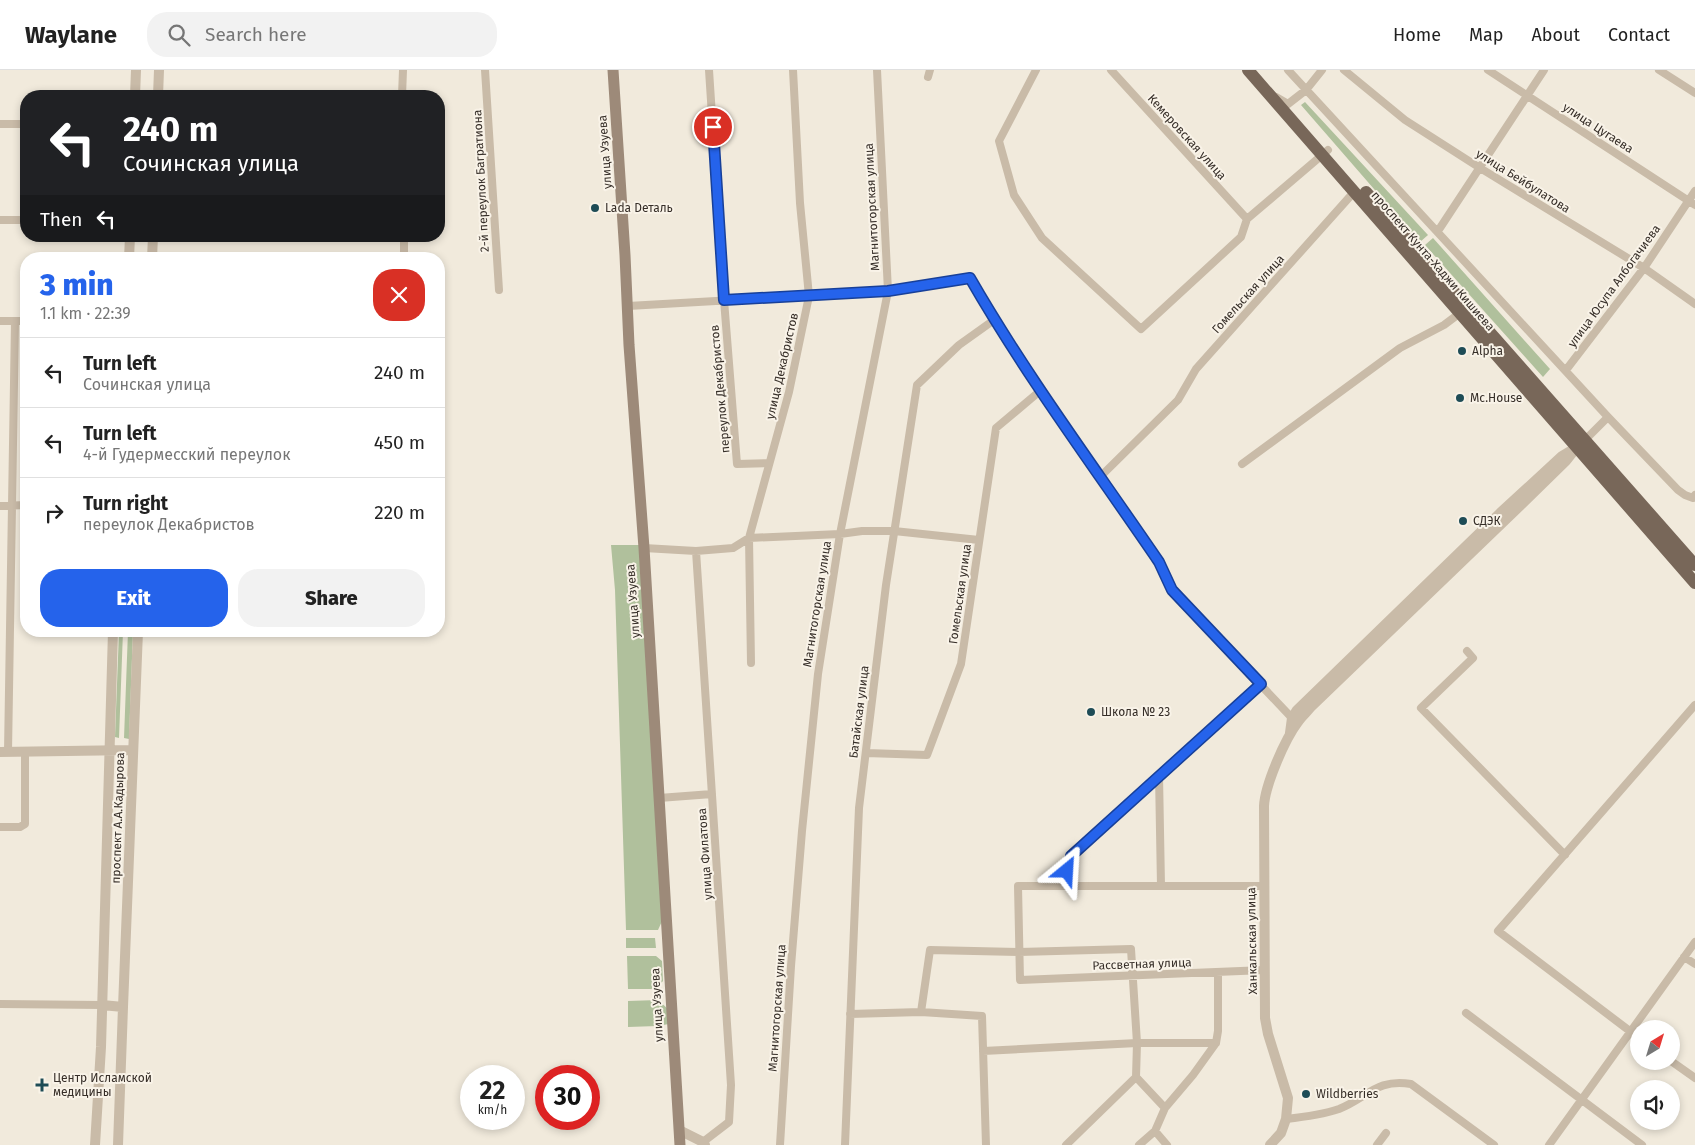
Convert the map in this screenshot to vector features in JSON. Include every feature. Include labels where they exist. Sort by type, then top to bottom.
[{"type":"main road","name":"улица Узуева","points":[[613,70],[680,1145]]},
{"type":"main road","name":"проспект Кунта-Хаджи Кишиева","points":[[1248,70],[1493,335],[1695,583]]},
{"type":"main road","name":"проспект Кунта-Хаджи Кишиева","points":[[1258,70],[1288,104],[1354,192],[1460,313],[1695,565]]},
{"type":"street","points":[[134,90],[136,70]]},
{"type":"street","points":[[158,90],[159,70]]},
{"type":"street","points":[[402,70],[402,90]]},
{"type":"street","name":"2-й переулок Багратиона","points":[[486,70],[499,290]]},
{"type":"street","name":"переулок Декабристов","points":[[709,70],[737,464],[770,463]]},
{"type":"street","name":"улица Декабристов","points":[[751,663],[749,538],[789,392],[809,296],[800,203],[793,70]]},
{"type":"street","name":"Магнитогорская улица","points":[[780,1145],[791,966],[818,674],[840,534],[888,291],[877,70]]},
{"type":"street","points":[[1036,70],[999,141],[1014,195],[1042,238],[1141,329],[1242,237],[1247,220],[1325,153]]},
{"type":"street","name":"Кемеровская улица","points":[[1111,70],[1247,220]]},
{"type":"street","points":[[1288,70],[1608,417],[1678,490],[1694,498]]},
{"type":"street","points":[[1266,91],[1288,104],[1306,90],[1322,70]]},
{"type":"street","name":"улица Бейбулатова","points":[[1344,70],[1405,120],[1644,268],[1695,304]]},
{"type":"street","name":"улица Цугаева","points":[[1488,70],[1692,203]]},
{"type":"street","points":[[1438,231],[1544,70]]},
{"type":"street","points":[[1659,70],[1695,93]]},
{"type":"street","points":[[0,124],[20,124]]},
{"type":"street","name":"улица Юсупа Албогачиева","points":[[1566,370],[1692,203],[1695,190]]},
{"type":"street","name":"Гомельская улица","points":[[1100,477],[1178,400],[1196,369],[1354,192]]},
{"type":"street","points":[[0,220],[20,220]]},
{"type":"street","points":[[628,306],[888,291],[970,278],[994,320],[1040,391],[1159,562],[1172,590],[1292,718],[1297,710],[1337,670],[1500,513],[1608,417]]},
{"type":"street","points":[[1242,464],[1400,348],[1444,325],[1460,313],[1493,335]]},
{"type":"street","name":"Батайская улица","points":[[845,1145],[859,808],[886,585],[917,385],[959,344],[994,320]]},
{"type":"street","points":[[0,321],[20,321]]},
{"type":"street","points":[[15,321],[4,752],[133,750]]},
{"type":"street","name":"Гомельская улица","points":[[866,753],[927,755],[961,664],[996,428],[1040,391]]},
{"type":"street","name":"Ханкальская улица","points":[[1270,1145],[1281,1133],[1286,1119],[1288,1098],[1268,1034],[1265,1018],[1264,798],[1290,733],[1311,707],[1520,506],[1581,443]]},
{"type":"street","points":[[0,506],[20,505]]},
{"type":"street","points":[[644,548],[696,551],[733,548],[749,538],[840,534],[862,531],[894,531],[979,540]]},
{"type":"street","name":"улица Филатова","points":[[696,551],[731,1085],[729,1122],[704,1144]]},
{"type":"street","name":"проспект А.А.Кадырова","points":[[95,1145],[102,1005],[113,637]]},
{"type":"street","name":"проспект А.А.Кадырова","points":[[118,1145],[138,637]]},
{"type":"street","points":[[1467,651],[1473,658],[1421,708],[1565,854]]},
{"type":"street","points":[[1062,886],[1071,856],[1261,684]]},
{"type":"street","points":[[1630,1031],[1498,931],[1695,705]]},
{"type":"street","name":"Ханкальская улица","points":[[1290,733],[1292,718]]},
{"type":"street","points":[[0,827],[20,827],[25,824],[25,752]]},
{"type":"street","points":[[1159,775],[1161,886]]},
{"type":"street","points":[[659,798],[712,794]]},
{"type":"street","points":[[1019,952],[1018,886],[1264,886]]},
{"type":"street","points":[[1639,1020],[1695,942]]},
{"type":"street","name":"Рассветная улица","points":[[921,1012],[930,950],[1019,952],[1131,949],[1133,976]]},
{"type":"street","name":"Рассветная улица","points":[[1019,952],[1020,980],[1265,970]]},
{"type":"street","points":[[1684,957],[1695,964]]},
{"type":"street","points":[[1139,1145],[1155,1131],[1165,1108],[1193,1075],[1216,1043],[1218,1031],[1218,972]]},
{"type":"street","points":[[1066,1145],[1136,1077],[1137,1043],[1133,976]]},
{"type":"street","points":[[0,1004],[123,1007]]},
{"type":"street","points":[[850,1014],[921,1012],[982,1016],[986,1145]]},
{"type":"street","points":[[1466,1013],[1642,1145]]},
{"type":"street","points":[[1549,1145],[1630,1033]]},
{"type":"street","points":[[983,1051],[1137,1043],[1216,1043]]},
{"type":"street","points":[[1680,1067],[1695,1078]]},
{"type":"street","points":[[1136,1077],[1165,1108]]},
{"type":"street","points":[[1286,1119],[1320,1116],[1342,1108],[1380,1086],[1398,1082],[1411,1084],[1494,1145]]},
{"type":"street","points":[[679,1130],[704,1144]]},
{"type":"street","points":[[1155,1131],[1167,1145]]},
{"type":"street","points":[[1377,1145],[1386,1133]]},
{"type":"green space","points":[[1305,102],[1428,235],[1420,242],[1301,105]]},
{"type":"green space","points":[[1433,238],[1550,369],[1543,377],[1425,245]]},
{"type":"green space","points":[[611,545],[639,545],[663,919],[658,930],[626,930],[615,590]]},
{"type":"green space","points":[[119,637],[123,637],[119,738],[115,737]]},
{"type":"green space","points":[[128,637],[133,637],[129,739],[124,738]]},
{"type":"green space","points":[[626,938],[655,938],[656,948],[626,948]]},
{"type":"green space","points":[[627,956],[656,956],[662,961],[663,981],[656,989],[628,989]]},
{"type":"green space","points":[[658,1000],[668,1009],[669,1024],[628,1027],[628,1001]]},
{"type":"place","name":"Lada Dеталь","points":[[595,208]]},
{"type":"place","name":"Alpha","points":[[1462,351]]},
{"type":"place","name":"Mc.House","points":[[1460,398]]},
{"type":"place","name":"СДЭК","points":[[1463,521]]},
{"type":"place","name":"Школа № 23","points":[[1091,712]]},
{"type":"place","name":"Центр Исламской медицины","points":[[42,1085]]},
{"type":"place","name":"Wildberries","points":[[1306,1094]]},
{"type":"route","points":[[713,127],[724,300],[888,291],[970,278],[994,320],[1040,391],[1159,562],[1172,590],[1261,684],[1071,856],[1067,871]]}]
